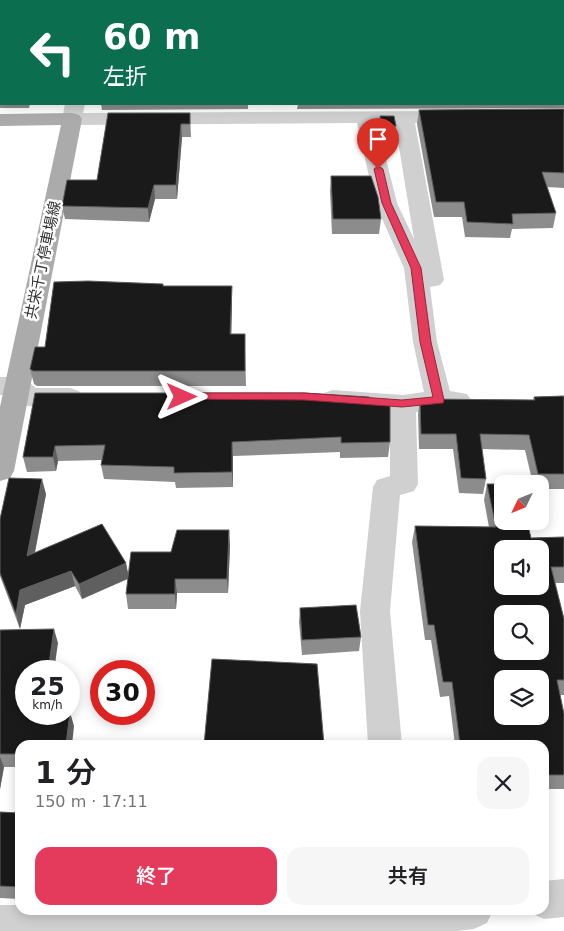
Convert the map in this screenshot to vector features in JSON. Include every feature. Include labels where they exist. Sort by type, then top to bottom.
[{"type":"main road","points":[[0,120],[73,111]]},
{"type":"main road","name":"共栄千丁停車場線","points":[[0,471],[9,386],[73,111]]},
{"type":"street","points":[[73,111],[366,118],[474,116]]},
{"type":"street","points":[[404,117],[446,400]]},
{"type":"street","points":[[366,118],[386,203],[416,268],[426,342],[446,400]]},
{"type":"street","points":[[9,386],[30,397],[97,397]]},
{"type":"street","points":[[314,397],[402,404],[446,400],[480,400]]},
{"type":"street","points":[[385,740],[375,611],[387,487],[404,484],[402,404]]},
{"type":"street","points":[[549,900],[564,898]]},
{"type":"street","points":[[0,924],[398,915]]},
{"type":"building","points":[[564,109],[564,173],[542,172],[556,213],[512,214],[513,224],[467,222],[464,202],[436,202],[419,110]]},
{"type":"building","points":[[108,113],[190,113],[190,124],[181,124],[176,185],[154,185],[148,208],[62,206],[67,180],[97,180]]},
{"type":"building","points":[[380,116],[394,116],[396,126],[382,126]]},
{"type":"building","points":[[331,176],[371,176],[378,197],[381,219],[333,219]]},
{"type":"building","points":[[88,281],[163,284],[163,286],[232,286],[230,334],[245,334],[245,371],[33,371],[30,369],[35,347],[45,347],[54,282]]},
{"type":"building","points":[[35,393],[304,393],[369,397],[370,404],[390,404],[390,442],[341,443],[341,437],[232,442],[232,472],[174,473],[174,467],[101,465],[105,445],[55,446],[53,457],[23,457]]},
{"type":"building","points":[[564,396],[564,474],[538,474],[529,435],[480,434],[486,479],[461,478],[456,434],[421,434],[420,399],[535,400],[534,397]]},
{"type":"building","points":[[9,478],[42,479],[27,556],[102,524],[126,563],[79,584],[71,571],[20,590],[16,614],[0,573],[0,519]]},
{"type":"building","points":[[487,484],[494,484],[494,517]]},
{"type":"building","points":[[415,526],[494,527],[494,530],[529,530],[531,538],[564,537],[564,567],[551,567],[564,619],[564,680],[557,680],[564,714],[564,775],[549,775],[549,740],[459,740],[452,682],[443,682],[434,625],[428,625]]},
{"type":"building","points":[[177,530],[229,530],[227,579],[175,579],[175,594],[126,594],[131,552],[171,552]]},
{"type":"building","points":[[356,605],[361,637],[302,640],[300,608]]},
{"type":"building","points":[[54,629],[50,660],[15,660],[15,725],[68,725],[67,740],[15,740],[15,754],[0,754],[0,630]]},
{"type":"building","points":[[212,659],[317,664],[324,740],[204,740]]},
{"type":"building","points":[[0,812],[15,813],[15,887],[0,886]]},
{"type":"route","points":[[182,397],[304,397],[402,404],[439,400],[426,342],[416,268],[386,203],[378,169]]}]
